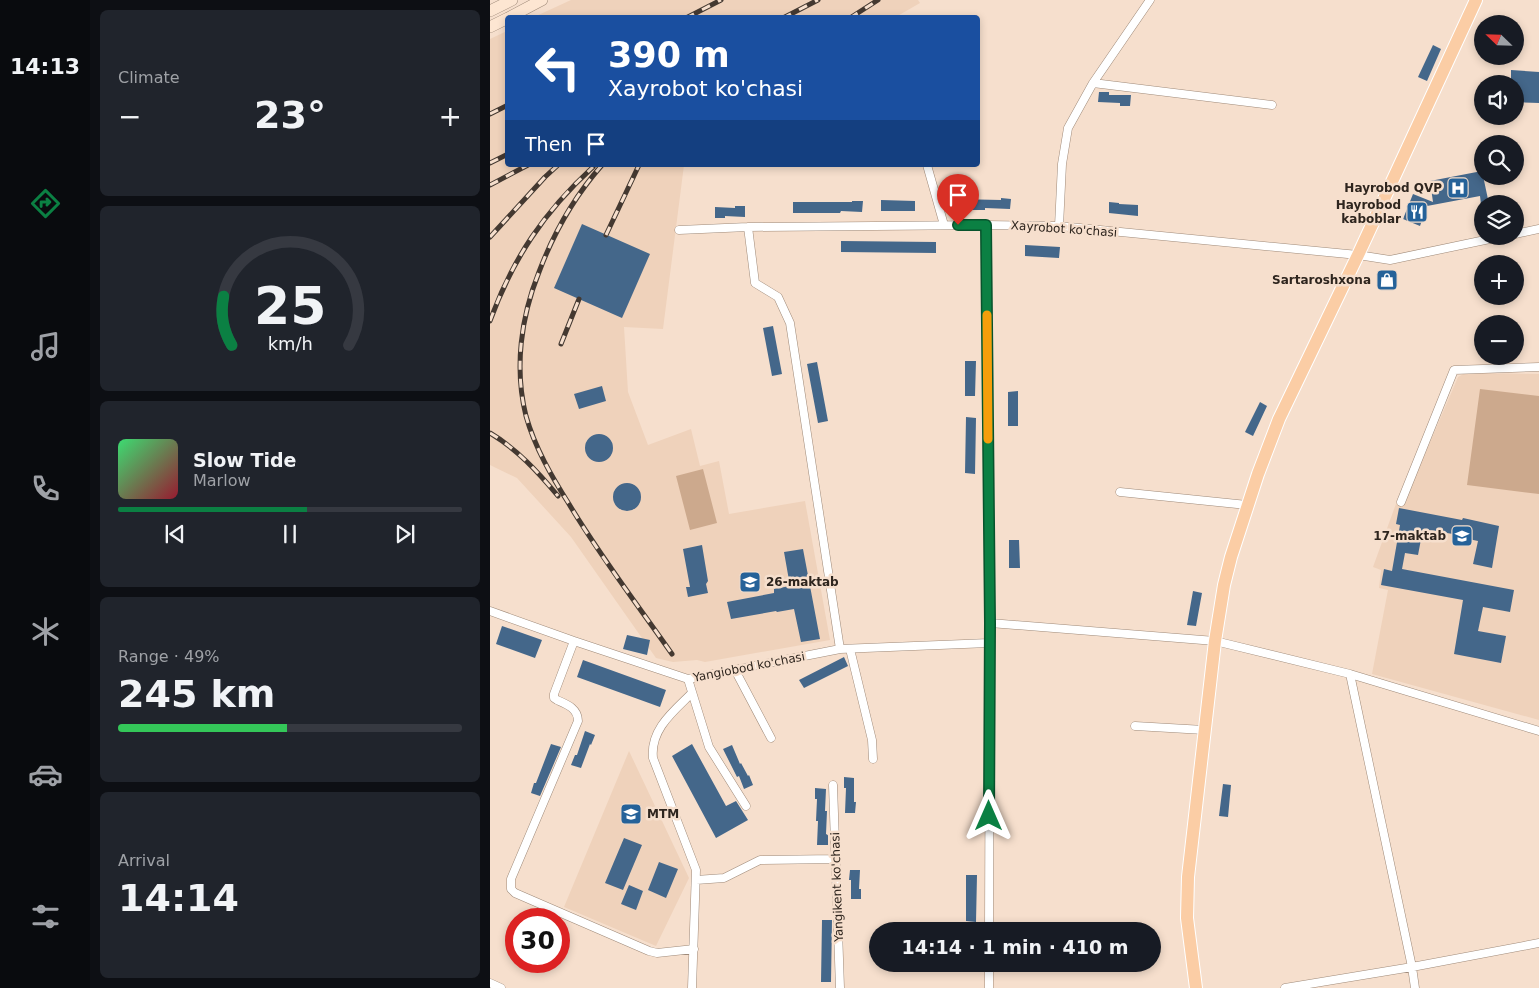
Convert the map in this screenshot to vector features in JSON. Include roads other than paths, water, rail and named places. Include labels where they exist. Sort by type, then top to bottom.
[{"type":"main road","points":[[490,11],[512,0]]},
{"type":"main road","points":[[514,15],[542,0]]},
{"type":"main road","points":[[1196,988],[1187,918],[1191,844],[1214,641],[1224,585],[1247,506],[1279,419],[1358,255],[1476,0]]},
{"type":"main road","points":[[490,27],[505,20]]},
{"type":"street","points":[[1059,226],[1062,164],[1068,128],[1093,83],[1150,0]]},
{"type":"street","points":[[1093,83],[1272,105]]},
{"type":"street","points":[[928,167],[944,225]]},
{"type":"street","points":[[986,225],[990,623],[989,922]]},
{"type":"street","name":"Xayrobot ko'chasi","points":[[679,230],[748,227],[1059,226],[1358,255],[1390,260],[1474,242]]},
{"type":"street","points":[[748,227],[755,284],[778,297],[790,323],[840,649]]},
{"type":"street","points":[[1524,232],[1539,229]]},
{"type":"street","points":[[1401,502],[1454,370],[1539,367]]},
{"type":"street","points":[[1120,492],[1247,506]]},
{"type":"street","name":"Yangiobod ko'chasi","points":[[490,611],[688,679],[840,649],[989,643]]},
{"type":"street","points":[[990,623],[1214,641],[1350,674],[1539,731]]},
{"type":"street","points":[[574,641],[554,698],[573,709],[578,716],[578,721],[511,879],[511,889],[524,897],[649,951],[657,953],[694,950]]},
{"type":"street","points":[[850,649],[872,740],[873,759]]},
{"type":"street","points":[[735,670],[771,738]]},
{"type":"street","points":[[1350,674],[1415,988]]},
{"type":"street","points":[[688,679],[709,747],[746,806]]},
{"type":"street","points":[[692,693],[665,720],[655,737],[652,749],[653,758],[696,870],[692,988]]},
{"type":"street","points":[[1135,726],[1204,730]]},
{"type":"street","name":"Yangikent ko'chasi","points":[[834,785],[840,988]]},
{"type":"street","points":[[696,880],[724,878],[760,860],[836,859]]},
{"type":"street","points":[[1285,988],[1539,943]]},
{"type":"street","points":[[989,972],[989,988]]},
{"type":"street","points":[[490,983],[501,988]]},
{"type":"railway","points":[[692,15],[721,0]]},
{"type":"railway","points":[[789,15],[818,0]]},
{"type":"railway","points":[[855,15],[878,0]]},
{"type":"railway","points":[[490,114],[505,106]]},
{"type":"railway","points":[[490,163],[505,156]]},
{"type":"railway","points":[[490,185],[524,167]]},
{"type":"railway","points":[[490,237],[556,167]]},
{"type":"railway","points":[[490,321],[509,277],[532,237],[559,201],[593,167]]},
{"type":"railway","points":[[600,167],[582,190],[566,215],[551,243],[533,289],[521,343],[520,380],[522,398],[534,439],[556,483],[593,542],[672,654]]},
{"type":"railway","points":[[606,235],[638,167]]},
{"type":"railway","points":[[561,344],[579,299]]},
{"type":"railway","points":[[490,433],[527,462],[558,496]]},
{"type":"place","name":"Hayrobod QVP","points":[[1458,188]]},
{"type":"place","name":"Hayrobod kaboblar","points":[[1417,212]]},
{"type":"place","name":"Sartaroshxona","points":[[1387,280]]},
{"type":"place","name":"17-maktab","points":[[1462,536]]},
{"type":"place","name":"26-maktab","points":[[750,582]]},
{"type":"place","name":"MTM","points":[[631,814]]}]
